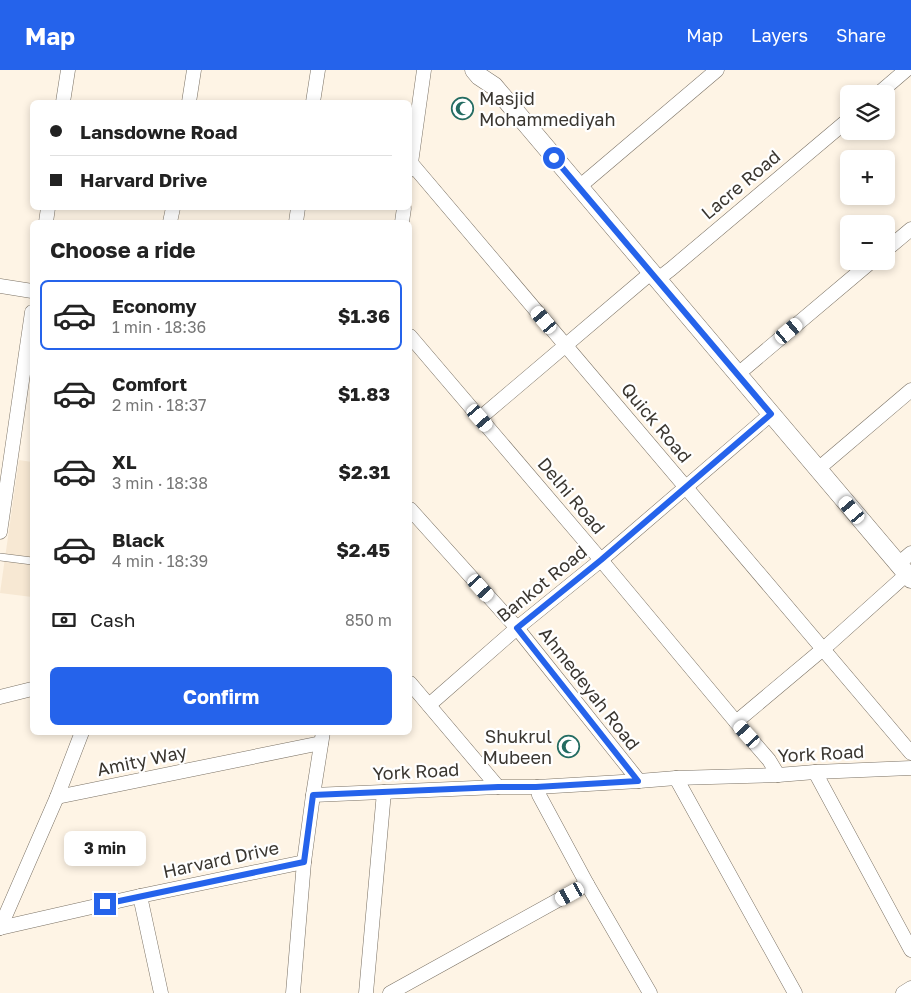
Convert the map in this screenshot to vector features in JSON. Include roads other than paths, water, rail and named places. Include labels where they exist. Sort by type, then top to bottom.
[{"type":"street","points":[[63,100],[68,70]]},
{"type":"street","points":[[189,100],[194,70]]},
{"type":"street","points":[[313,100],[318,70]]},
{"type":"street","points":[[412,159],[424,70]]},
{"type":"street","points":[[579,186],[717,70]]},
{"type":"street","points":[[888,85],[906,70]]},
{"type":"street","points":[[483,75],[818,469],[907,567],[822,649],[736,722]]},
{"type":"street","name":"Lacre Road","points":[[480,418],[566,345],[655,276],[671,269],[840,127]]},
{"type":"street","name":"Quick Road","points":[[412,167],[566,345],[911,753]]},
{"type":"street","points":[[895,242],[911,229]]},
{"type":"street","points":[[738,374],[861,270]]},
{"type":"street","points":[[0,286],[30,291]]},
{"type":"street","points":[[0,532],[30,326]]},
{"type":"street","name":"Delhi Road","points":[[412,338],[769,760],[778,775]]},
{"type":"street","points":[[818,469],[911,390]]},
{"type":"street","name":"Bankot Road","points":[[429,705],[517,628],[601,560],[771,414]]},
{"type":"street","name":"Ahmedeyah Road","points":[[412,511],[517,628],[638,781]]},
{"type":"street","points":[[412,685],[498,787]]},
{"type":"street","points":[[0,697],[30,690]]},
{"type":"street","points":[[0,928],[57,797],[81,735]]},
{"type":"street","points":[[293,993],[304,862],[322,738]]},
{"type":"street","name":"Amity Way","points":[[57,797],[322,738]]},
{"type":"street","name":"York Road","points":[[313,795],[536,787],[676,778],[911,768]]},
{"type":"street","points":[[815,772],[911,950]]},
{"type":"street","points":[[676,778],[795,993]]},
{"type":"street","points":[[536,787],[587,884],[649,992]]},
{"type":"street","points":[[366,993],[384,792]]},
{"type":"street","name":"Harvard Drive","points":[[0,928],[140,896],[304,862]]},
{"type":"street","points":[[390,993],[587,884]]},
{"type":"street","points":[[140,896],[161,993]]},
{"type":"street","points":[[903,993],[911,988]]},
{"type":"lane","points":[[0,557],[30,561]]},
{"type":"place","name":"Masjid Mohammediyah","points":[[463,109]]},
{"type":"place","name":"Shukrul Mubeen","points":[[568,747]]}]
